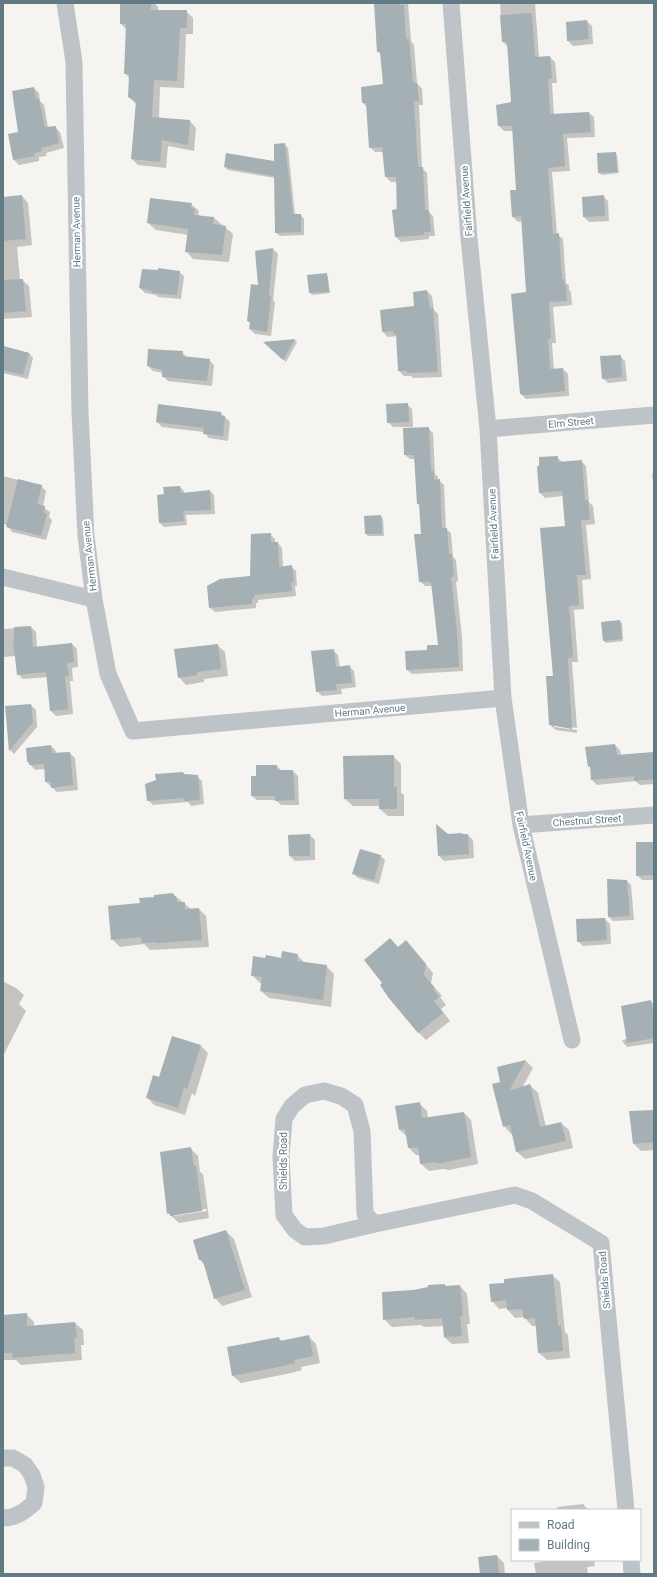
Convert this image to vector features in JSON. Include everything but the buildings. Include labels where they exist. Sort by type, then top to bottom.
[{"type":"street","name":"Herman Avenue","points":[[65,3],[74,62],[80,412],[86,536],[94,599],[108,674],[133,731],[503,698]]},
{"type":"street","name":"Fairfield Avenue","points":[[451,3],[469,238],[488,429],[503,698],[521,825],[572,1040]]},
{"type":"street","name":"Elm Street","points":[[488,429],[654,415]]},
{"type":"street","points":[[3,577],[94,599]]},
{"type":"street","name":"Chestnut Street","points":[[521,825],[654,815]]},
{"type":"street","name":"Shields Road","points":[[375,1224],[365,1214],[362,1131],[355,1105],[341,1096],[324,1091],[305,1095],[292,1106],[284,1119],[282,1156],[284,1215],[295,1230],[305,1237],[324,1236],[516,1195],[532,1201],[601,1243],[626,1509]]},
{"type":"street","points":[[3,1458],[13,1458],[24,1465],[32,1475],[36,1488],[34,1503],[24,1512],[11,1518],[3,1518]]},
{"type":"street","points":[[631,1561],[632,1574]]}]
